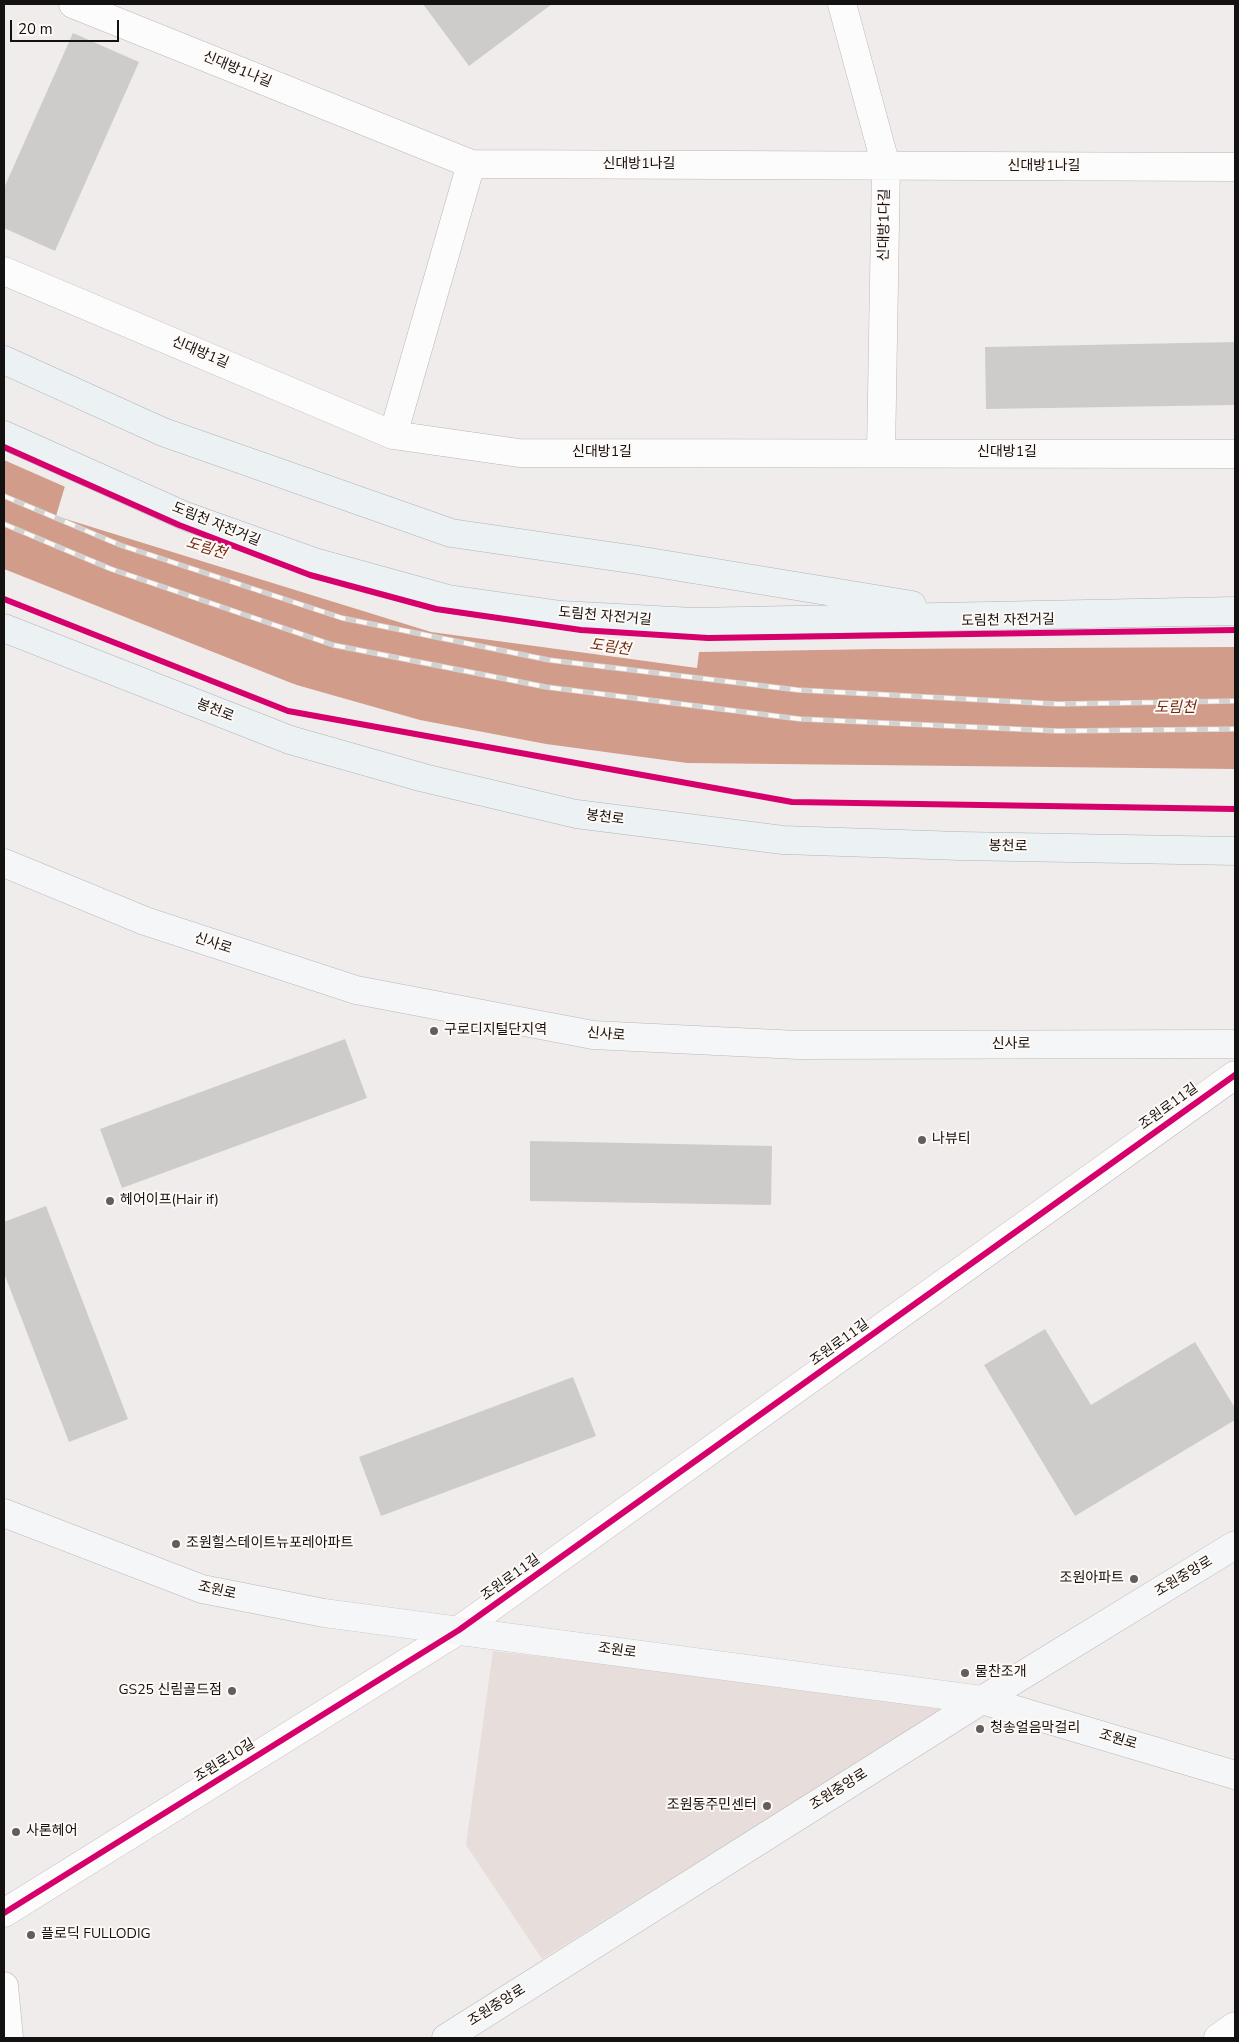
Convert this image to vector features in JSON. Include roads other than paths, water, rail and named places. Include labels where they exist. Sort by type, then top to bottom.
[{"type":"main road","points":[[4,360],[164,432],[451,533],[646,562],[980,616]]},
{"type":"main road","points":[[4,435],[185,516],[314,562],[448,598],[561,615],[693,622],[1235,611]]},
{"type":"main road","name":"봉천로","points":[[4,628],[290,740],[424,778],[576,814],[784,840],[1235,851]]},
{"type":"street","name":"신대방1나길","points":[[73,4],[472,164],[1235,167]]},
{"type":"street","name":"신대방1다길","points":[[842,4],[886,166],[881,453]]},
{"type":"street","points":[[394,435],[472,164]]},
{"type":"street","name":"신대방1길","points":[[4,271],[394,435],[519,453],[1235,454]]},
{"type":"street","name":"신사로","points":[[4,863],[145,921],[356,990],[593,1035],[798,1046],[1235,1044]]},
{"type":"street","name":"조원로11길","points":[[459,1630],[1235,1075]]},
{"type":"street","name":"조원로","points":[[4,1513],[202,1589],[324,1613],[982,1700],[1235,1774]]},
{"type":"street","name":"조원중앙로","points":[[446,2038],[982,1700],[1235,1545]]},
{"type":"street","name":"조원로10길","points":[[4,1913],[459,1630]]},
{"type":"street","points":[[4,1986],[9,2038]]},
{"type":"street","points":[[1218,2038],[1235,2026]]},
{"type":"water","name":"도림천","points":[[4,460],[177,536],[307,583],[444,619],[560,639],[693,650],[1235,647],[1235,769],[687,763],[546,744],[420,720],[272,678],[4,573]]},
{"type":"railway","points":[[4,496],[120,545],[342,618],[549,660],[798,690],[1058,704],[1235,701]]},
{"type":"railway","points":[[4,524],[111,569],[333,645],[546,687],[800,719],[1058,731],[1235,729]]},
{"type":"place","name":"구로디지털단지역","points":[[434,1031]]},
{"type":"place","name":"나뷰티","points":[[922,1140]]},
{"type":"place","name":"헤어이프(Hair if)","points":[[110,1201]]},
{"type":"place","name":"조원힐스테이트뉴포레아파트","points":[[176,1544]]},
{"type":"place","name":"조원아파트","points":[[1134,1579]]},
{"type":"place","name":"물찬조개","points":[[965,1673]]},
{"type":"place","name":"GS25 신림골드점","points":[[232,1691]]},
{"type":"place","name":"청송얼음막걸리","points":[[980,1729]]},
{"type":"place","name":"조원동주민센터","points":[[767,1806]]},
{"type":"place","name":"사론헤어","points":[[16,1832]]},
{"type":"place","name":"플로딕 FULLODIG","points":[[31,1935]]}]
